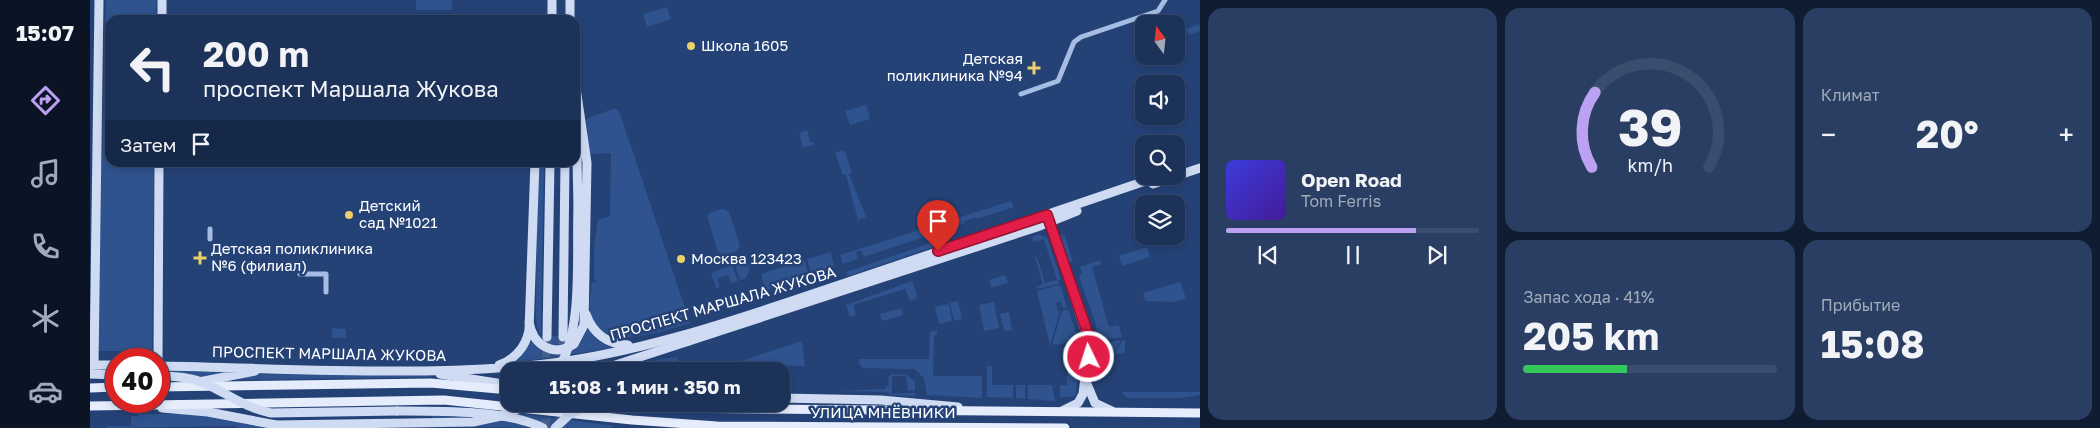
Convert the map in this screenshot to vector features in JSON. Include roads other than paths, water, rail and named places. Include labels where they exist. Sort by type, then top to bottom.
[{"type":"main road","points":[[99,0],[92,365],[105,365]]},
{"type":"main road","points":[[162,0],[162,15]]},
{"type":"main road","points":[[552,0],[552,15]]},
{"type":"main road","points":[[570,0],[570,15]]},
{"type":"main road","points":[[529,322],[531,332],[539,343],[552,350],[563,349],[573,345],[578,340],[583,327],[585,309],[587,163],[580,116]]},
{"type":"main road","points":[[1185,167],[1200,162]]},
{"type":"main road","points":[[158,348],[159,167]]},
{"type":"main road","points":[[481,368],[502,364],[515,356],[527,339],[535,167]]},
{"type":"main road","points":[[547,337],[550,167]]},
{"type":"main road","points":[[562,336],[565,167]]},
{"type":"main road","points":[[562,362],[573,330],[578,208],[577,167]]},
{"type":"main road","name":"ПРОСПЕКТ МАРШАЛА ЖУКОВА","points":[[1185,173],[1200,168]]},
{"type":"main road","name":"ПРОСПЕКТ МАРШАЛА ЖУКОВА","points":[[626,362],[689,342],[1048,218],[1136,185]]},
{"type":"main road","name":"ПРОСПЕКТ МАРШАЛА ЖУКОВА","points":[[170,366],[393,370],[481,368],[546,363],[646,344],[775,306],[1149,185]]},
{"type":"main road","points":[[1048,218],[1088,338],[1086,379],[1083,394],[1078,403],[1060,412]]},
{"type":"main road","points":[[585,309],[592,326],[605,339],[624,345],[646,344]]},
{"type":"main road","points":[[170,386],[278,368]]},
{"type":"main road","points":[[393,370],[475,378],[500,383]]},
{"type":"main road","points":[[90,375],[105,375]]},
{"type":"main road","points":[[170,377],[200,382],[252,408],[271,413],[448,412],[518,420],[543,428]]},
{"type":"main road","points":[[1086,379],[1088,390],[1094,403],[1108,410],[1123,413]]},
{"type":"main road","name":"ПРОСПЕКТ МАРШАЛА ЖУКОВА","points":[[170,387],[431,383],[500,389]]},
{"type":"main road","points":[[90,388],[105,387]]},
{"type":"main road","points":[[790,398],[881,400],[983,410]]},
{"type":"main road","name":"УЛИЦА МНЁВНИКИ","points":[[170,404],[432,400],[469,402],[632,420],[717,426],[1065,428]]},
{"type":"main road","points":[[90,406],[105,406]]},
{"type":"main road","points":[[170,408],[208,412],[276,425],[473,422],[510,412]]},
{"type":"main road","name":"УЛИЦА МНЁВНИКИ","points":[[790,409],[1200,413]]},
{"type":"main road","points":[[448,412],[454,418],[453,428]]},
{"type":"main road","points":[[555,428],[574,412]]},
{"type":"main road","points":[[687,428],[717,426]]},
{"type":"street","points":[[1021,94],[1058,81],[1074,42],[1080,37],[1158,11],[1165,0]]},
{"type":"street","points":[[210,229],[210,239]]},
{"type":"street","points":[[300,274],[326,274],[326,292]]},
{"type":"tunnel","points":[[546,362],[547,337]]},
{"type":"tunnel","points":[[562,362],[563,337]]},
{"type":"tunnel","points":[[545,428],[546,412]]},
{"type":"tunnel","points":[[561,412],[561,420]]},
{"type":"place","name":"Школа 1605","points":[[691,46]]},
{"type":"place","name":"Детская поликлиника №94","points":[[1034,68]]},
{"type":"place","name":"Детский сад №1021","points":[[349,215]]},
{"type":"place","name":"Детская поликлиника №6 (филиал)","points":[[200,258]]},
{"type":"place","name":"Москва 123423","points":[[681,259]]}]
